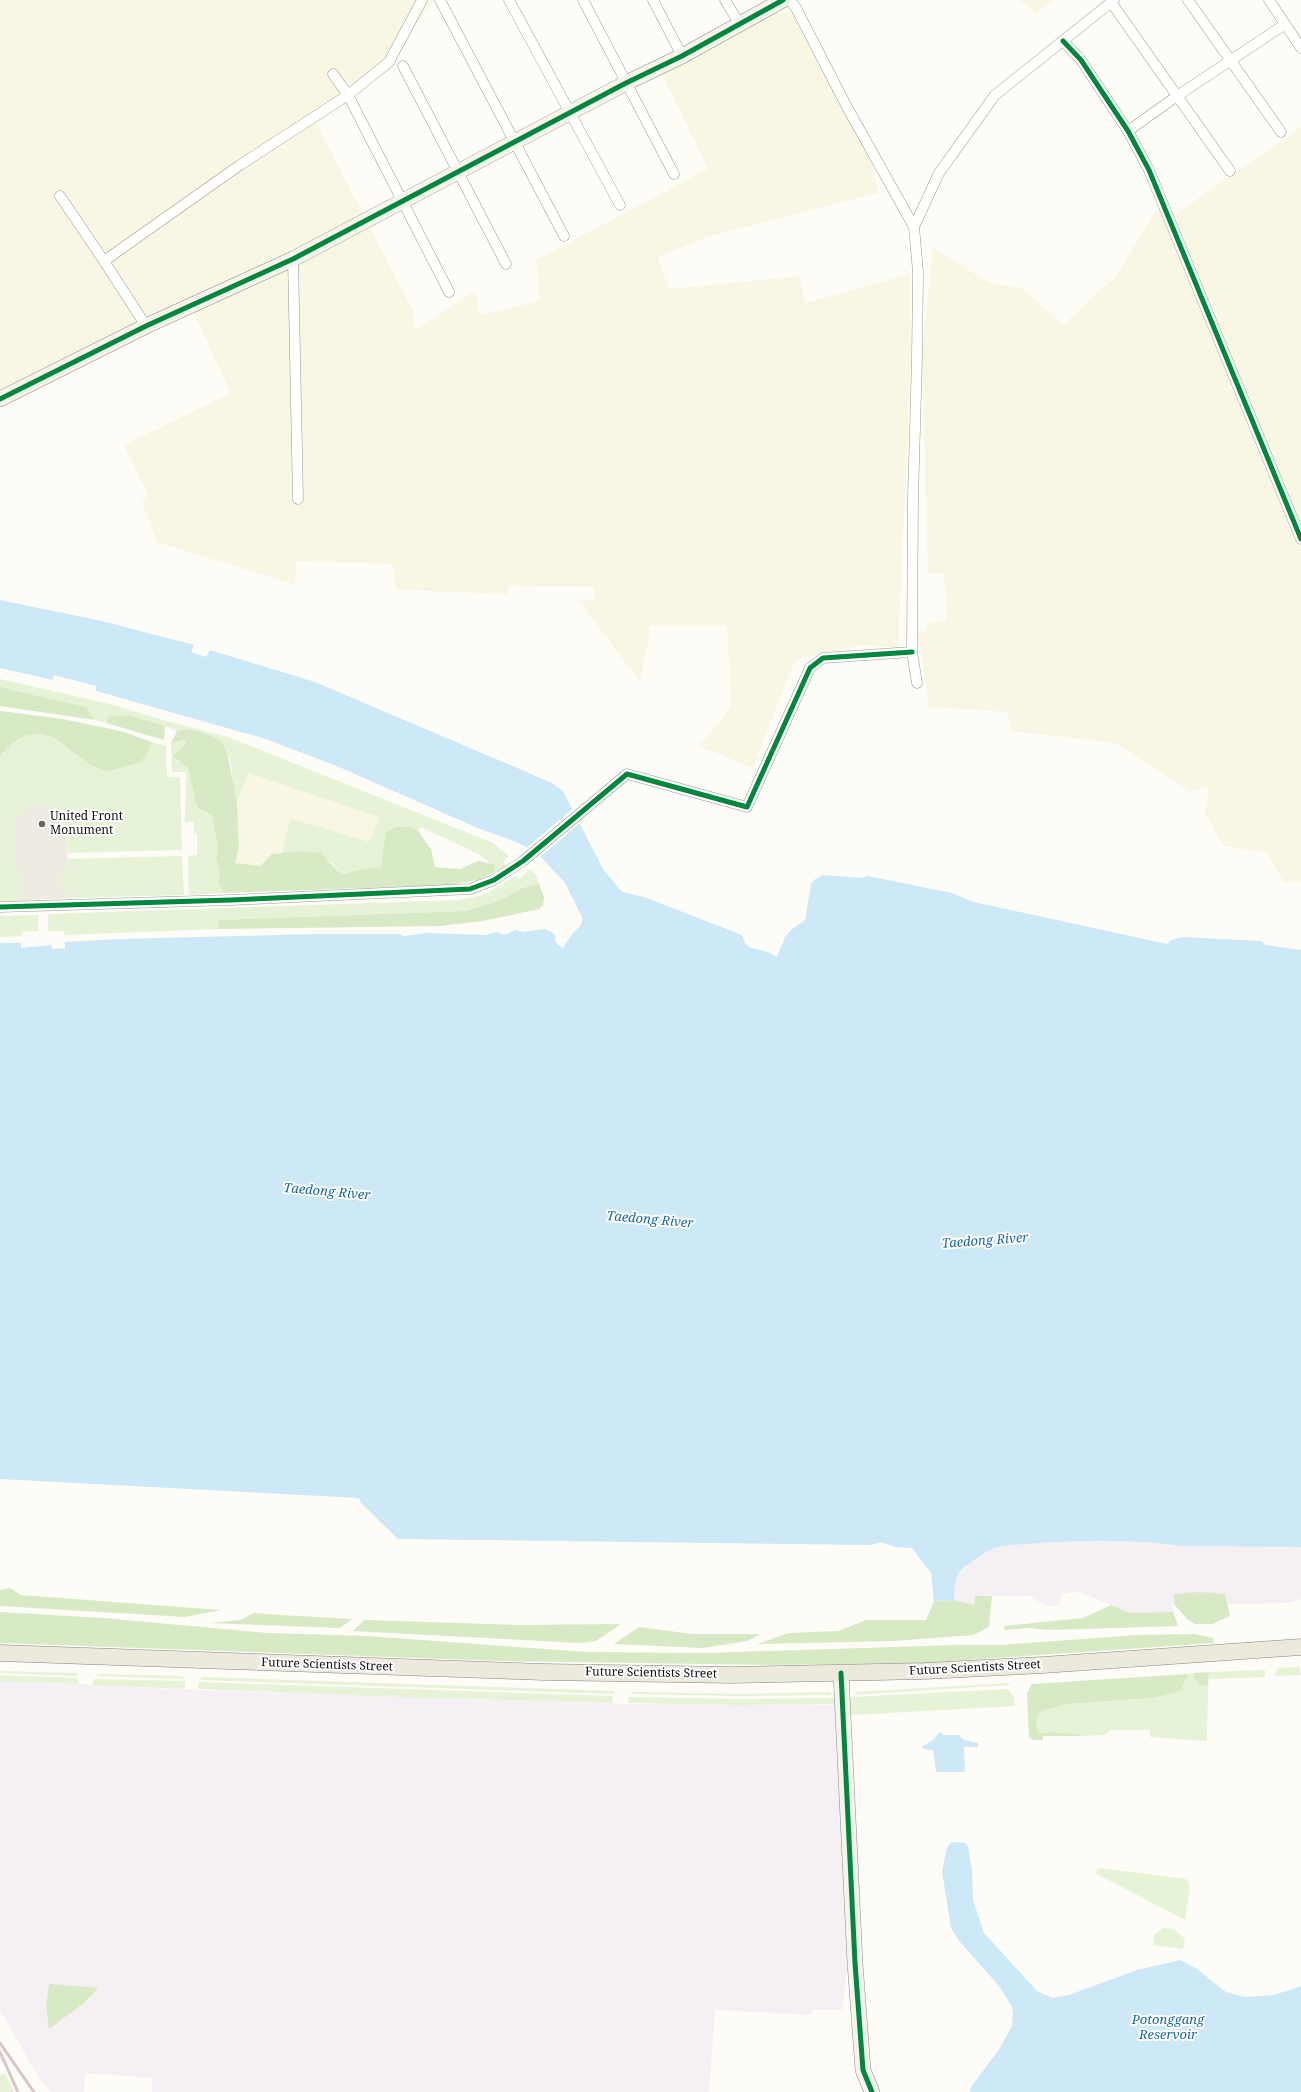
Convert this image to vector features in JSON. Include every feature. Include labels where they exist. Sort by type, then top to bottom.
[{"type":"main road","name":"Future Scientists Street","points":[[0,1653],[544,1672],[732,1674],[926,1671],[1042,1665],[1301,1647]]},
{"type":"street","points":[[104,262],[240,165],[348,95],[389,62],[422,0]]},
{"type":"street","points":[[440,0],[564,236]]},
{"type":"street","points":[[509,0],[620,205]]},
{"type":"street","points":[[583,0],[674,174]]},
{"type":"street","points":[[653,0],[682,56]]},
{"type":"street","points":[[725,0],[740,25]]},
{"type":"street","points":[[0,399],[146,326],[293,259],[570,112],[682,56],[783,0]]},
{"type":"street","points":[[790,0],[796,8],[847,107],[914,227],[918,272],[913,497],[912,652],[917,683]]},
{"type":"street","points":[[1188,0],[1281,132]]},
{"type":"street","points":[[1268,0],[1301,48]]},
{"type":"street","points":[[914,227],[939,173],[995,96],[1112,1],[1230,171]]},
{"type":"street","points":[[1128,131],[1284,25]]},
{"type":"street","points":[[1063,42],[1080,60],[1128,131],[1149,170],[1301,539]]},
{"type":"street","points":[[403,66],[506,264]]},
{"type":"street","points":[[333,74],[348,95],[449,292]]},
{"type":"street","points":[[60,196],[146,326]]},
{"type":"street","points":[[293,259],[298,499]]},
{"type":"street","points":[[0,907],[454,891],[470,889],[494,880],[523,861],[627,774],[746,807],[810,668],[823,658],[912,652]]},
{"type":"street","points":[[841,1673],[855,1963],[862,2062],[863,2070],[872,2092]]},
{"type":"shaded area","points":[[0,0],[435,0],[423,14],[390,68],[316,123],[363,214],[280,258],[0,394]]},
{"type":"shaded area","points":[[1020,0],[1055,0],[1036,13]]},
{"type":"shaded area","points":[[791,12],[871,161],[878,193],[707,237],[658,257],[669,289],[799,276],[805,303],[910,274],[911,361],[898,648],[862,645],[795,660],[753,768],[699,746],[731,707],[727,626],[651,626],[640,682],[578,600],[595,599],[594,587],[509,586],[508,594],[397,590],[392,564],[296,561],[295,585],[157,542],[142,502],[148,495],[124,445],[231,393],[192,310],[369,226],[413,311],[415,331],[475,291],[480,315],[540,301],[536,260],[708,169],[662,74],[769,15]]},
{"type":"shaded area","points":[[1301,127],[1301,882],[1284,882],[1265,852],[1223,846],[1205,812],[1209,787],[1190,791],[1115,743],[1011,731],[1007,712],[929,707],[918,632],[925,631],[928,623],[947,621],[944,574],[928,573],[922,354],[933,247],[989,283],[1023,289],[1063,325],[1116,276],[1156,210],[1176,214]]},
{"type":"shaded area","points":[[248,773],[379,817],[369,842],[290,818],[282,854],[272,855],[260,866],[234,863],[239,846],[237,802]]},
{"type":"shaded area","points":[[41,804],[55,808],[62,815],[68,815],[67,868],[61,868],[62,890],[70,898],[16,901],[21,897],[22,870],[16,870],[15,816],[19,816],[27,808]]},
{"type":"shaded area","points":[[1052,1542],[1149,1542],[1182,1546],[1301,1547],[1301,1599],[1287,1603],[1226,1604],[1174,1594],[1173,1612],[1129,1613],[1078,1591],[1061,1595],[1059,1606],[1046,1606],[1029,1596],[975,1596],[974,1605],[954,1600],[955,1582],[958,1574],[964,1567],[987,1551],[1000,1546]]},
{"type":"shaded area","points":[[0,1680],[169,1689],[624,1704],[838,1705],[850,1950],[842,2010],[812,2010],[812,2015],[715,2010],[709,2092],[152,2092],[152,2078],[85,2073],[84,2092],[52,2092],[41,2081],[0,2011]]},
{"type":"green space","points":[[0,679],[114,705],[166,721],[228,737],[493,843],[509,856],[503,862],[506,866],[495,872],[494,864],[490,863],[480,855],[421,827],[418,831],[409,827],[382,867],[369,868],[341,874],[332,863],[303,851],[282,854],[290,818],[369,842],[379,817],[248,773],[237,802],[233,787],[231,763],[221,741],[189,729],[177,731],[165,726],[109,716],[106,723],[95,720],[86,707],[0,687]]},
{"type":"green space","points":[[0,687],[86,707],[95,720],[0,706]]},
{"type":"green space","points":[[0,711],[63,719],[124,732],[152,742],[147,755],[138,763],[108,771],[92,766],[54,738],[42,734],[26,735],[10,745],[0,756]]},
{"type":"green space","points":[[109,716],[130,716],[165,726],[164,740],[106,723]]},
{"type":"green space","points":[[189,729],[206,734],[221,741],[227,752],[237,802],[239,846],[235,863],[260,866],[272,854],[303,851],[320,853],[341,874],[381,867],[386,832],[396,827],[409,827],[418,831],[431,849],[435,867],[460,869],[478,861],[494,864],[495,872],[478,880],[448,885],[223,893],[218,882],[220,873],[216,858],[218,846],[212,816],[197,807],[188,768],[173,756],[186,744],[184,740],[171,743],[177,731]]},
{"type":"green space","points":[[42,734],[54,738],[92,766],[147,755],[152,742],[166,746],[167,777],[180,777],[182,850],[68,853],[68,815],[62,815],[60,812],[21,813],[19,816],[15,816],[16,870],[22,870],[21,897],[16,901],[0,901],[0,756],[10,745],[26,735]]},
{"type":"green space","points":[[184,740],[186,744],[177,761],[183,763],[188,768],[197,807],[212,816],[218,846],[216,858],[220,873],[218,882],[223,893],[189,895],[188,856],[197,855],[197,833],[194,833],[194,822],[185,822],[186,772],[172,772],[171,743]]},
{"type":"green space","points":[[182,856],[184,895],[70,898],[62,890],[61,868],[67,868],[67,859]]},
{"type":"green space","points":[[530,869],[536,876],[539,884],[522,888],[497,902],[464,911],[219,920],[217,929],[65,935],[64,931],[48,931],[48,914],[459,900],[483,895],[516,876],[519,879]]},
{"type":"green space","points":[[539,884],[544,897],[543,905],[539,909],[483,921],[440,926],[217,929],[219,920],[464,911],[497,902],[522,888]]},
{"type":"green space","points":[[38,915],[38,931],[22,932],[22,936],[0,937],[0,916]]},
{"type":"green space","points":[[10,1588],[21,1595],[221,1610],[185,1617],[0,1606],[0,1590]]},
{"type":"green space","points":[[1200,1592],[1225,1594],[1230,1616],[1212,1624],[1195,1624],[1187,1619],[1174,1604],[1174,1594]]},
{"type":"green space","points":[[975,1596],[992,1596],[989,1627],[973,1635],[893,1641],[757,1644],[789,1633],[838,1631],[866,1620],[926,1620],[934,1601],[954,1600],[974,1605]]},
{"type":"green space","points":[[1111,1605],[1130,1613],[1173,1612],[1178,1626],[1049,1630],[1029,1628],[1005,1630],[1004,1626],[1083,1618]]},
{"type":"green space","points":[[0,1612],[103,1618],[268,1633],[367,1636],[586,1652],[705,1653],[1000,1645],[1137,1635],[1194,1634],[1213,1638],[1214,1643],[923,1663],[773,1665],[502,1661],[0,1643]]},
{"type":"green space","points":[[254,1613],[352,1619],[340,1628],[209,1623],[240,1620]]},
{"type":"green space","points":[[364,1620],[520,1625],[621,1624],[596,1641],[580,1643],[353,1631]]},
{"type":"green space","points":[[639,1627],[692,1634],[761,1634],[747,1641],[703,1648],[614,1644]]},
{"type":"green space","points":[[1299,1667],[1301,1675],[1275,1676],[1277,1668]]},
{"type":"green space","points":[[1265,1670],[1265,1677],[1209,1679],[1209,1672]]},
{"type":"green space","points":[[0,1671],[77,1673],[77,1676],[0,1673]]},
{"type":"green space","points":[[1209,1672],[1208,1686],[1200,1685],[1193,1678],[1195,1673]]},
{"type":"green space","points":[[1195,1673],[1193,1679],[1200,1685],[1208,1686],[1207,1741],[1150,1737],[1150,1730],[1110,1730],[1105,1735],[1080,1736],[1080,1734],[1051,1732],[1038,1733],[1036,1720],[1039,1714],[1044,1710],[1069,1704],[1153,1698],[1181,1691],[1188,1674]]},
{"type":"green space","points":[[100,1674],[182,1676],[185,1679],[96,1676]]},
{"type":"green space","points":[[1188,1674],[1181,1691],[1153,1698],[1069,1704],[1044,1710],[1039,1714],[1036,1720],[1038,1733],[1051,1732],[1080,1734],[1080,1736],[1043,1736],[1043,1740],[1033,1740],[1029,1737],[1027,1693],[1032,1684]]},
{"type":"green space","points":[[0,1675],[77,1678],[80,1684],[0,1681]]},
{"type":"green space","points":[[202,1677],[614,1691],[614,1694],[200,1680]]},
{"type":"green space","points":[[94,1679],[185,1681],[185,1689],[92,1685]]},
{"type":"green space","points":[[199,1682],[613,1696],[612,1703],[401,1697],[198,1689]]},
{"type":"green space","points":[[1008,1683],[1010,1685],[853,1695],[857,1692]]},
{"type":"green space","points":[[1008,1689],[1014,1697],[1015,1706],[851,1715],[850,1700],[852,1697]]},
{"type":"green space","points":[[632,1692],[740,1694],[830,1692],[832,1695],[740,1696],[630,1694]]},
{"type":"green space","points":[[629,1697],[741,1699],[833,1698],[838,1704],[739,1705],[628,1703]]},
{"type":"green space","points":[[1099,1868],[1186,1879],[1190,1885],[1185,1920],[1095,1873]]},
{"type":"green space","points":[[1163,1928],[1173,1929],[1183,1937],[1185,1940],[1183,1949],[1153,1945],[1154,1935]]},
{"type":"green space","points":[[49,1984],[98,1988],[84,2003],[49,2029],[46,2005]]},
{"type":"green space","points":[[5,2073],[14,2092],[0,2092],[0,2075]]},
{"type":"water","name":"Taedong River","points":[[0,600],[102,621],[194,645],[191,652],[206,657],[210,650],[315,682],[550,782],[563,791],[603,869],[622,892],[644,897],[742,935],[745,943],[749,947],[768,952],[777,957],[785,937],[791,930],[805,920],[811,884],[814,880],[823,875],[863,878],[868,876],[952,893],[974,902],[1167,944],[1171,940],[1183,937],[1261,941],[1266,945],[1301,950],[1301,1547],[1181,1546],[1149,1542],[1099,1541],[1052,1542],[1000,1546],[987,1551],[964,1567],[958,1574],[955,1582],[954,1600],[934,1601],[931,1573],[912,1548],[896,1547],[880,1542],[871,1545],[398,1539],[361,1503],[359,1498],[0,1479],[0,943],[21,943],[21,948],[52,945],[52,949],[65,948],[65,942],[121,939],[318,934],[399,934],[404,936],[427,933],[485,935],[498,932],[504,935],[516,930],[523,932],[545,929],[552,932],[556,937],[555,940],[557,944],[563,948],[572,934],[580,926],[583,919],[565,883],[539,855],[519,843],[480,829],[339,767],[266,739],[96,691],[96,686],[54,675],[53,680],[0,668]]},
{"type":"water","points":[[942,1732],[943,1735],[959,1735],[964,1740],[978,1743],[978,1747],[964,1747],[965,1772],[936,1772],[933,1750],[922,1749],[923,1746]]},
{"type":"water","name":"Potonggang Reservoir","points":[[950,1843],[965,1843],[968,1846],[972,1870],[973,1900],[984,1933],[1037,1991],[1052,1998],[1069,1995],[1137,1970],[1180,1960],[1197,1969],[1226,1992],[1245,1997],[1274,1995],[1301,1986],[1301,2092],[970,2092],[971,2087],[1000,2048],[1012,2026],[1013,2013],[1012,2007],[999,1986],[960,1942],[951,1928],[942,1871],[947,1848]]},
{"type":"pier","points":[[575,807],[581,822],[539,858],[525,849]]},
{"type":"railway","points":[[0,2043],[34,2092]]},
{"type":"railway","points":[[0,2052],[18,2092]]},
{"type":"cycle path","points":[[0,399],[146,326],[293,259],[626,83],[682,56],[783,0]]},
{"type":"cycle path","points":[[1063,41],[1081,60],[1128,131],[1149,170],[1301,539]]},
{"type":"cycle path","points":[[0,907],[231,900],[470,889],[494,880],[523,861],[627,774],[747,807],[810,668],[823,658],[912,652]]},
{"type":"cycle path","points":[[841,1673],[855,1963],[863,2070],[872,2092]]},
{"type":"place","name":"United Front Monument","points":[[42,824]]}]
